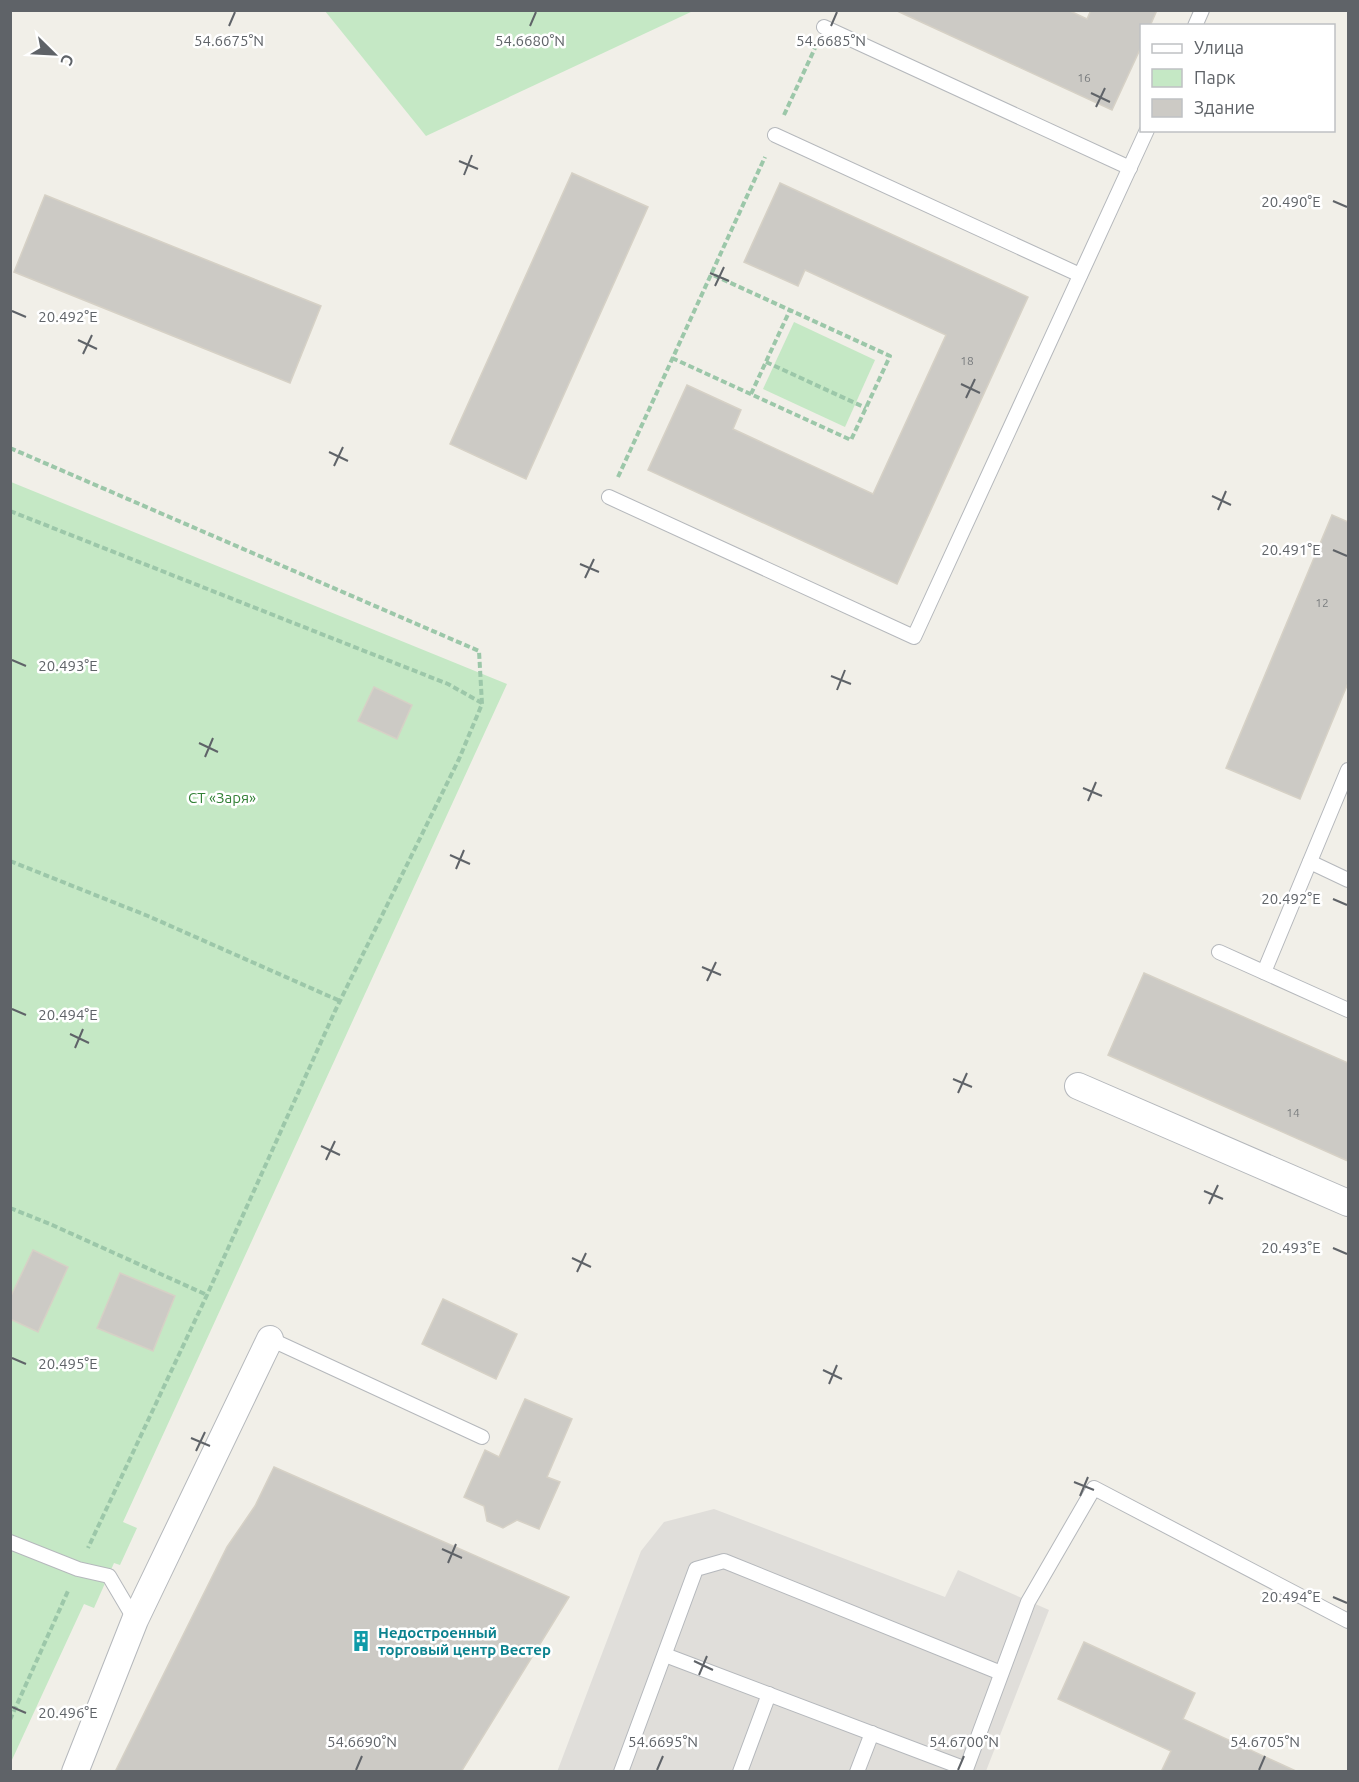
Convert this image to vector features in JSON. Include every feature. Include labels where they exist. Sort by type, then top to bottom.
[{"type":"street","points":[[1077,1086],[1348,1203]]},
{"type":"street","points":[[75,1772],[135,1620],[270,1340]]},
{"type":"lane","points":[[1196,24],[1202,10]]},
{"type":"lane","points":[[824,27],[1130,168]]},
{"type":"lane","points":[[609,497],[914,637],[1146,132]]},
{"type":"lane","points":[[775,135],[1080,275]]},
{"type":"lane","points":[[1264,972],[1348,770]]},
{"type":"lane","points":[[1310,862],[1348,880]]},
{"type":"lane","points":[[1219,952],[1348,1010]]},
{"type":"lane","points":[[270,1340],[482,1437]]},
{"type":"lane","points":[[665,1654],[965,1770],[1028,1602],[1094,1488],[1348,1621]]},
{"type":"lane","points":[[10,1542],[78,1569],[109,1576],[135,1620]]},
{"type":"lane","points":[[621,1772],[696,1569],[724,1561],[1001,1673]]},
{"type":"lane","points":[[740,1772],[769,1694]]},
{"type":"lane","points":[[857,1772],[872,1733]]},
{"type":"path","points":[[609,497],[824,27]]},
{"type":"path","points":[[672,358],[851,440],[866,408],[890,356],[711,274]]},
{"type":"path","points":[[751,394],[790,310]]},
{"type":"path","points":[[766,362],[866,408]]},
{"type":"path","points":[[10,448],[479,651],[482,704],[459,759],[340,1001],[10,1720]]},
{"type":"path","points":[[10,510],[448,684],[482,704]]},
{"type":"path","points":[[10,861],[148,916],[340,1001]]},
{"type":"path","points":[[10,1208],[207,1295]]},
{"type":"shaded area","points":[[714,1509],[945,1597],[958,1570],[1049,1610],[986,1771],[557,1772],[641,1551],[664,1522]]},
{"type":"green space","points":[[325,11],[693,11],[426,136]]},
{"type":"green space","points":[[794,322],[875,360],[845,427],[763,389]]},
{"type":"green space","name":"СТ «Заря»","points":[[11,482],[507,684],[123,1522],[137,1528],[120,1565],[114,1563],[94,1608],[84,1604],[11,1762]]},
{"type":"building","points":[[895,10],[1068,10],[1087,19],[1091,10],[1157,10],[1151,24],[1140,24],[1140,49],[1112,110]]},
{"type":"building","points":[[572,173],[648,207],[526,479],[450,444]]},
{"type":"building","points":[[780,183],[1028,297],[897,584],[648,470],[687,385],[741,410],[733,429],[873,494],[946,335],[805,270],[798,286],[744,262]]},
{"type":"building","points":[[45,195],[321,306],[290,383],[14,272]]},
{"type":"building","points":[[1332,515],[1348,522],[1348,683],[1300,799],[1226,768]]},
{"type":"building","points":[[374,687],[412,705],[397,739],[358,721]]},
{"type":"building","points":[[1144,973],[1348,1063],[1348,1161],[1108,1055]]},
{"type":"building","points":[[33,1250],[68,1267],[38,1332],[10,1319],[10,1298]]},
{"type":"building","points":[[120,1273],[175,1296],[153,1351],[97,1328]]},
{"type":"building","points":[[443,1299],[517,1334],[496,1379],[422,1344]]},
{"type":"building","points":[[525,1399],[572,1419],[547,1477],[560,1482],[539,1529],[517,1520],[503,1528],[487,1521],[484,1506],[464,1497],[485,1450],[499,1457]]},
{"type":"building","name":"Недостроенный торговый центр Вестер","points":[[274,1467],[569,1597],[461,1772],[115,1772],[227,1547],[255,1506]]},
{"type":"building","points":[[1084,1642],[1195,1693],[1183,1719],[1298,1772],[1161,1772],[1171,1751],[1058,1699]]},
{"type":"place","name":"Недостроенный торговый центр Вестер","points":[[361,1641]]}]
